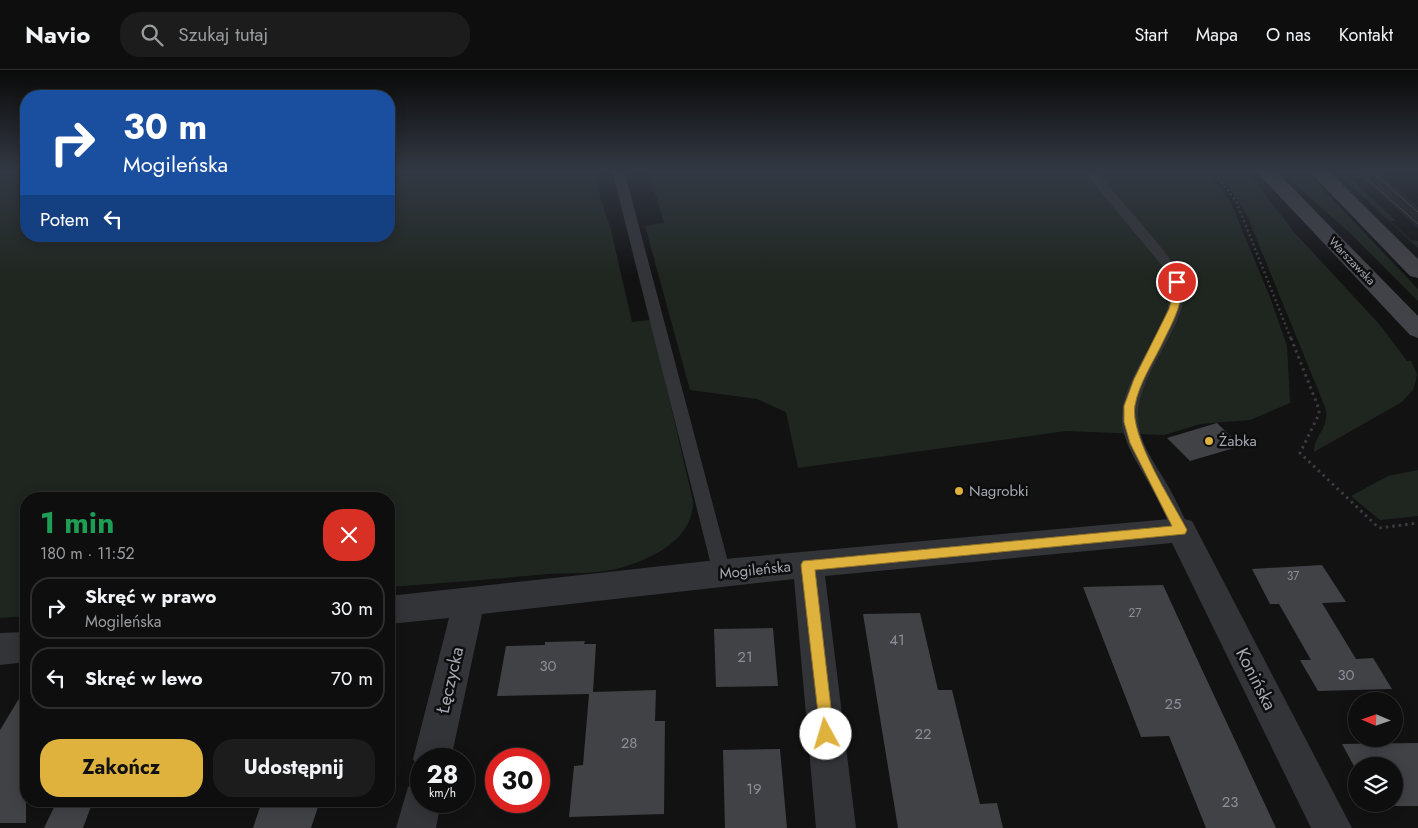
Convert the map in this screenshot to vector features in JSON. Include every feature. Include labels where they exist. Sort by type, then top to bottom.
[{"type":"main road","name":"Warszawska","points":[[1298,205],[1418,330]]},
{"type":"main road","points":[[1352,205],[1418,271]]},
{"type":"street","name":"Mogileńska","points":[[395,609],[722,573],[1181,530]]},
{"type":"street","name":"Konińska","points":[[1181,530],[1332,828]]},
{"type":"street","points":[[808,565],[836,828]]},
{"type":"street","name":"Łęczycka","points":[[435,748],[469,601]]},
{"type":"street","points":[[416,828],[419,813]]},
{"type":"lane","points":[[627,205],[722,573]]},
{"type":"lane","points":[[1118,205],[1168,265],[1177,282],[1178,295],[1174,309],[1139,379],[1130,406],[1130,422],[1136,443],[1181,530]]},
{"type":"path","points":[[1238,205],[1319,409],[1319,414],[1300,453],[1379,528],[1418,523]]},
{"type":"shaded area","points":[[0,205],[20,205],[20,242],[395,242],[395,205],[603,205],[611,230],[632,322],[651,320],[693,501],[687,526],[679,537],[669,545],[645,559],[612,570],[395,587],[395,492],[20,492],[20,616],[0,618]]},
{"type":"shaded area","points":[[659,205],[1232,205],[1270,297],[1287,346],[1290,403],[1250,420],[1201,424],[1164,435],[1066,431],[798,468],[786,412],[757,399],[690,390],[645,226],[664,223]]},
{"type":"shaded area","points":[[1241,205],[1273,205],[1294,232],[1380,325],[1407,361],[1411,361],[1417,374],[1413,390],[1402,402],[1314,452],[1326,420],[1325,407],[1246,213]]},
{"type":"shaded area","points":[[1319,205],[1339,205],[1418,289],[1418,301],[1350,233]]},
{"type":"shaded area","points":[[1372,205],[1379,205],[1396,221],[1390,221],[1411,240],[1418,241],[1418,248]]},
{"type":"shaded area","points":[[1393,205],[1416,205],[1418,207],[1418,228]]},
{"type":"shaded area","points":[[1418,470],[1418,516],[1380,520],[1351,496],[1388,476]]},
{"type":"building","points":[[1217,423],[1241,446],[1190,461],[1167,438]]},
{"type":"building","points":[[1322,565],[1346,602],[1322,603],[1356,659],[1373,658],[1392,689],[1318,691],[1300,660],[1311,660],[1279,604],[1270,604],[1252,569]]},
{"type":"building","points":[[1163,585],[1276,828],[1206,828],[1169,736],[1141,737],[1083,587]]},
{"type":"building","points":[[920,613],[938,690],[952,690],[980,804],[997,803],[1003,828],[898,828],[863,614]]},
{"type":"building","points":[[773,628],[778,686],[716,687],[714,629]]},
{"type":"building","points":[[585,641],[584,644],[596,644],[593,692],[656,690],[655,721],[665,721],[664,814],[569,817],[574,766],[583,765],[589,694],[497,696],[506,646],[545,645],[545,642]]},
{"type":"building","points":[[20,697],[20,807],[26,807],[26,823],[0,823],[0,730]]},
{"type":"building","points":[[1403,743],[1418,743],[1418,806],[1403,806],[1403,757],[1349,757],[1342,744],[1348,744],[1348,748],[1402,748]]},
{"type":"building","points":[[780,749],[787,828],[725,828],[723,750]]},
{"type":"building","points":[[54,807],[91,807],[83,828],[44,828]]},
{"type":"building","points":[[260,807],[318,807],[311,828],[253,828]]},
{"type":"tram line","points":[[1397,205],[1418,224]]},
{"type":"tram line","points":[[1410,205],[1418,212]]},
{"type":"place","name":"Żabka","points":[[1209,441]]},
{"type":"place","name":"Nagrobki","points":[[959,491]]},
{"type":"route","points":[[826,734],[808,565],[1181,530],[1162,490],[1136,443],[1130,422],[1130,406],[1139,379],[1174,309],[1178,295],[1177,282]]}]
